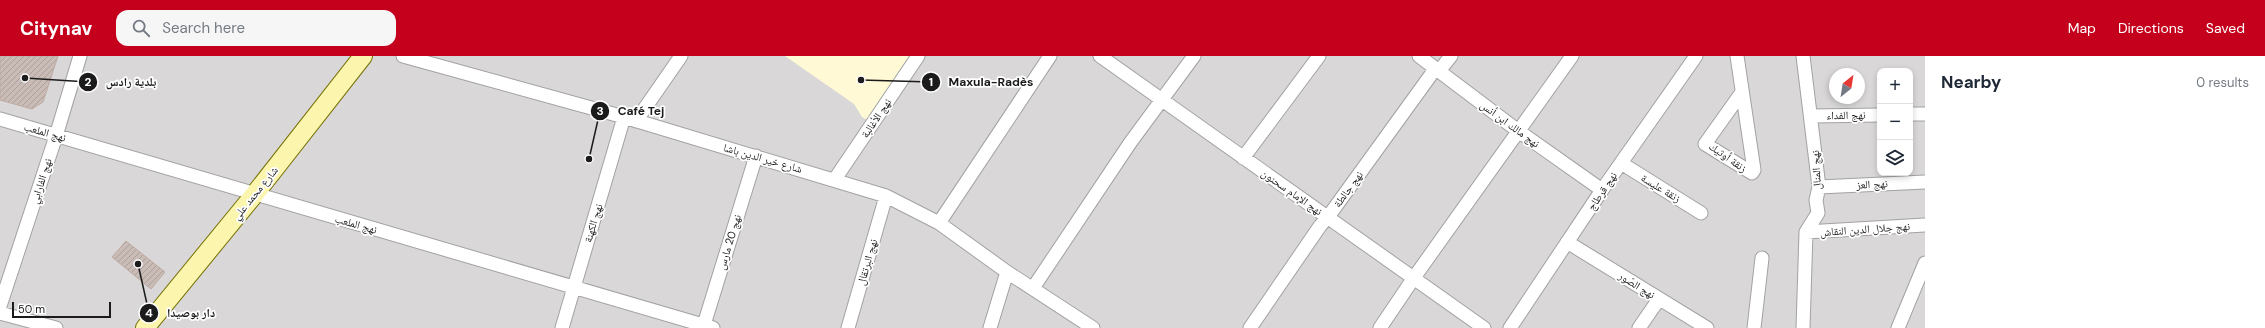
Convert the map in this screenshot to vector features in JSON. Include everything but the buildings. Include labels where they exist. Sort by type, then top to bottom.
[{"type":"main road","name":"شارع محمد علي","points":[[145,328],[254,195],[363,56]]},
{"type":"street","name":"نهج الفارابي","points":[[0,306],[56,136],[80,56]]},
{"type":"street","name":"شارع خير الدين باشا","points":[[403,56],[630,119],[835,179],[886,196],[939,223],[1007,272],[1093,328]]},
{"type":"street","name":"نهج الكهنة","points":[[562,328],[574,286],[630,119],[681,56]]},
{"type":"street","name":"نهج الأغالبة","points":[[835,179],[918,56]]},
{"type":"street","points":[[939,223],[1050,56]]},
{"type":"street","name":"نهج الإمام سحنون","points":[[1100,56],[1484,328]]},
{"type":"street","points":[[1033,288],[1161,99],[1194,56]]},
{"type":"street","points":[[1243,158],[1320,56]]},
{"type":"street","name":"نهج مالك ابن أنس","points":[[1419,56],[1517,130],[1602,190]]},
{"type":"street","name":"نهج جالطة","points":[[1250,328],[1320,226],[1328,218],[1433,72],[1439,72],[1451,56]]},
{"type":"street","points":[[1380,328],[1517,130],[1572,56]]},
{"type":"street","name":"نهج قرطاج","points":[[1510,328],[1602,190],[1696,56]]},
{"type":"street","name":"زنقة أوتيك","points":[[1737,56],[1754,170],[1752,173],[1706,144],[1742,92]]},
{"type":"street","name":"نهج المنال","points":[[1803,56],[1812,116],[1819,187],[1816,200],[1818,213],[1806,232]]},
{"type":"street","points":[[1913,114],[1925,114]]},
{"type":"street","name":"نهج الفداء","points":[[1812,116],[1877,115]]},
{"type":"street","name":"نهج الملعب","points":[[0,119],[254,195],[574,286],[706,327]]},
{"type":"street","name":"نهج 20 مارس","points":[[706,327],[756,156]]},
{"type":"street","name":"زنقة عليسة","points":[[1621,163],[1701,213]]},
{"type":"street","name":"نهج العز","points":[[1819,187],[1925,182]]},
{"type":"street","name":"نهج البرتقال","points":[[848,328],[886,196]]},
{"type":"street","name":"نهج جلال الدين النقاش","points":[[1806,232],[1925,225]]},
{"type":"street","points":[[1803,328],[1806,232]]},
{"type":"street","name":"نهج الصّور","points":[[1567,242],[1706,328]]},
{"type":"street","points":[[1754,328],[1762,258]]},
{"type":"street","points":[[1898,328],[1925,263]]},
{"type":"street","points":[[990,328],[1007,272]]},
{"type":"street","points":[[1640,328],[1659,299]]},
{"type":"street","points":[[0,313],[56,328]]},
{"type":"shaded area","points":[[0,56],[1925,56],[1925,328],[0,328]]},
{"type":"shaded area","points":[[785,56],[917,56],[873,124],[862,117],[854,104]]},
{"type":"place","name":"بلدية رادس","points":[[25,78]]},
{"type":"place","name":"Maxula-Radès","points":[[861,80]]},
{"type":"place","name":"Café Tej","points":[[589,159]]},
{"type":"place","name":"دار بوصيدا","points":[[138,264]]}]
